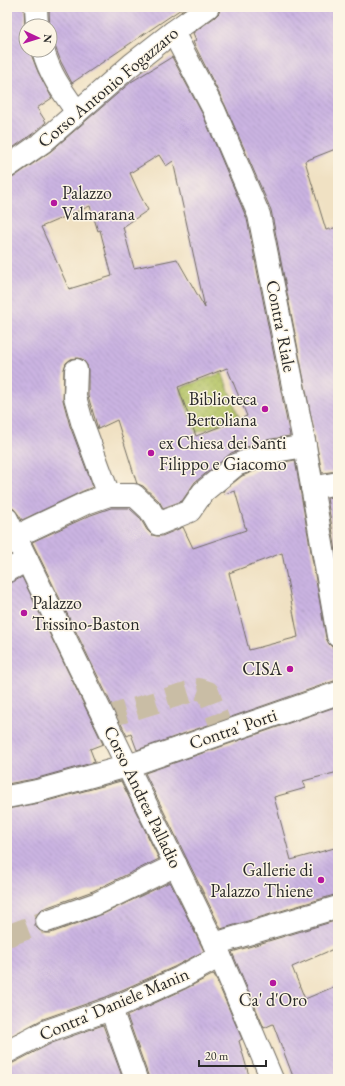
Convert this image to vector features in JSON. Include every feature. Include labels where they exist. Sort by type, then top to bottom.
[{"type":"street","points":[[36,7],[37,18]]},
{"type":"street","name":"Corso Antonio Fogazzaro","points":[[7,167],[43,142],[131,65],[208,7]]},
{"type":"street","name":"Contra' Riale","points":[[173,32],[214,110],[259,215],[305,446],[338,636]]},
{"type":"street","points":[[46,58],[50,72],[57,85],[76,112]]},
{"type":"street","points":[[76,370],[75,397],[82,422],[109,495]]},
{"type":"street","points":[[19,530],[109,495],[134,495],[150,510],[158,524],[190,511],[203,492],[236,465],[270,452],[305,446]]},
{"type":"street","points":[[312,488],[338,483]]},
{"type":"street","name":"Corso Andrea Palladio","points":[[19,530],[27,560],[217,950],[272,1079]]},
{"type":"street","points":[[7,571],[27,560]]},
{"type":"street","name":"Contra' Porti","points":[[7,797],[128,766],[338,693]]},
{"type":"street","points":[[47,921],[98,903],[176,865]]},
{"type":"street","name":"Contra' Daniele Manin","points":[[7,1052],[47,1031],[111,1009],[180,978],[217,950],[338,907]]},
{"type":"street","points":[[111,1009],[136,1079]]},
{"type":"green space","points":[[222,373],[239,417],[196,433],[180,388]]},
{"type":"building","points":[[7,7],[24,7],[25,18],[18,18],[18,58],[33,58],[38,72],[52,98],[37,108],[46,122],[35,132],[7,152]]},
{"type":"building","points":[[49,7],[186,7],[72,83],[58,54],[58,18],[49,18]]},
{"type":"building","points":[[220,7],[338,7],[338,148],[305,161],[326,230],[338,227],[338,471],[322,473],[271,210],[225,105],[193,42],[196,40],[193,33],[215,17],[219,13]]},
{"type":"building","points":[[172,57],[203,115],[247,219],[290,436],[266,440],[231,453],[195,482],[182,501],[163,508],[159,501],[143,486],[137,484],[117,420],[98,429],[88,396],[87,365],[82,359],[71,359],[66,363],[64,369],[63,400],[70,426],[93,487],[22,520],[14,509],[8,507],[7,504],[7,179],[14,177],[51,151],[131,82]],"holes":[[[159,155],[166,166],[173,161],[205,308],[177,259],[134,268],[123,227],[148,210],[130,173]],[[90,206],[98,231],[100,230],[112,276],[69,289],[41,227]],[[227,368],[247,416],[196,436],[178,387]]]},
{"type":"building","points":[[295,460],[326,638],[333,648],[338,648],[338,681],[334,681],[137,750],[131,734],[127,736],[32,542],[91,515],[111,508],[129,508],[140,518],[147,530],[152,535],[162,536],[183,527],[193,548],[246,530],[235,491],[224,494],[223,491],[242,476],[273,464]],"holes":[[[282,553],[298,637],[249,650],[229,573]]]},
{"type":"building","points":[[338,496],[338,563],[327,498]]},
{"type":"building","points":[[22,577],[103,744],[90,749],[95,762],[34,779],[7,784],[7,583],[13,582]]},
{"type":"building","points":[[338,706],[338,772],[303,781],[306,788],[274,797],[291,860],[338,847],[338,895],[221,929],[145,773]]},
{"type":"building","points":[[121,781],[159,859],[93,891],[42,909],[35,918],[35,926],[44,933],[51,933],[103,914],[170,882],[204,951],[174,967],[106,997],[43,1019],[7,1038],[7,809],[40,803]]},
{"type":"building","points":[[338,920],[338,947],[292,967],[305,999],[338,985],[338,1079],[294,1079],[273,1024],[264,1028],[232,952]]},
{"type":"building","points":[[214,974],[242,1039],[239,1041],[250,1079],[148,1079],[148,1075],[127,1016]]},
{"type":"building","points":[[103,1025],[123,1079],[7,1079],[7,1064],[13,1063],[52,1043]]},
{"type":"tunnel","points":[[104,718],[199,689],[208,692],[223,732]]},
{"type":"tunnel","points":[[7,936],[47,921]]},
{"type":"place","name":"Palazzo Valmarana","points":[[54,203]]},
{"type":"place","name":"Biblioteca Bertoliana","points":[[265,409]]},
{"type":"place","name":"ex Chiesa dei Santi Filippo e Giacomo","points":[[151,453]]},
{"type":"place","name":"Palazzo Trissino-Baston","points":[[24,613]]},
{"type":"place","name":"CISA","points":[[290,669]]},
{"type":"place","name":"Gallerie di Palazzo Thiene","points":[[321,880]]},
{"type":"place","name":"Ca' d'Oro","points":[[273,983]]}]
